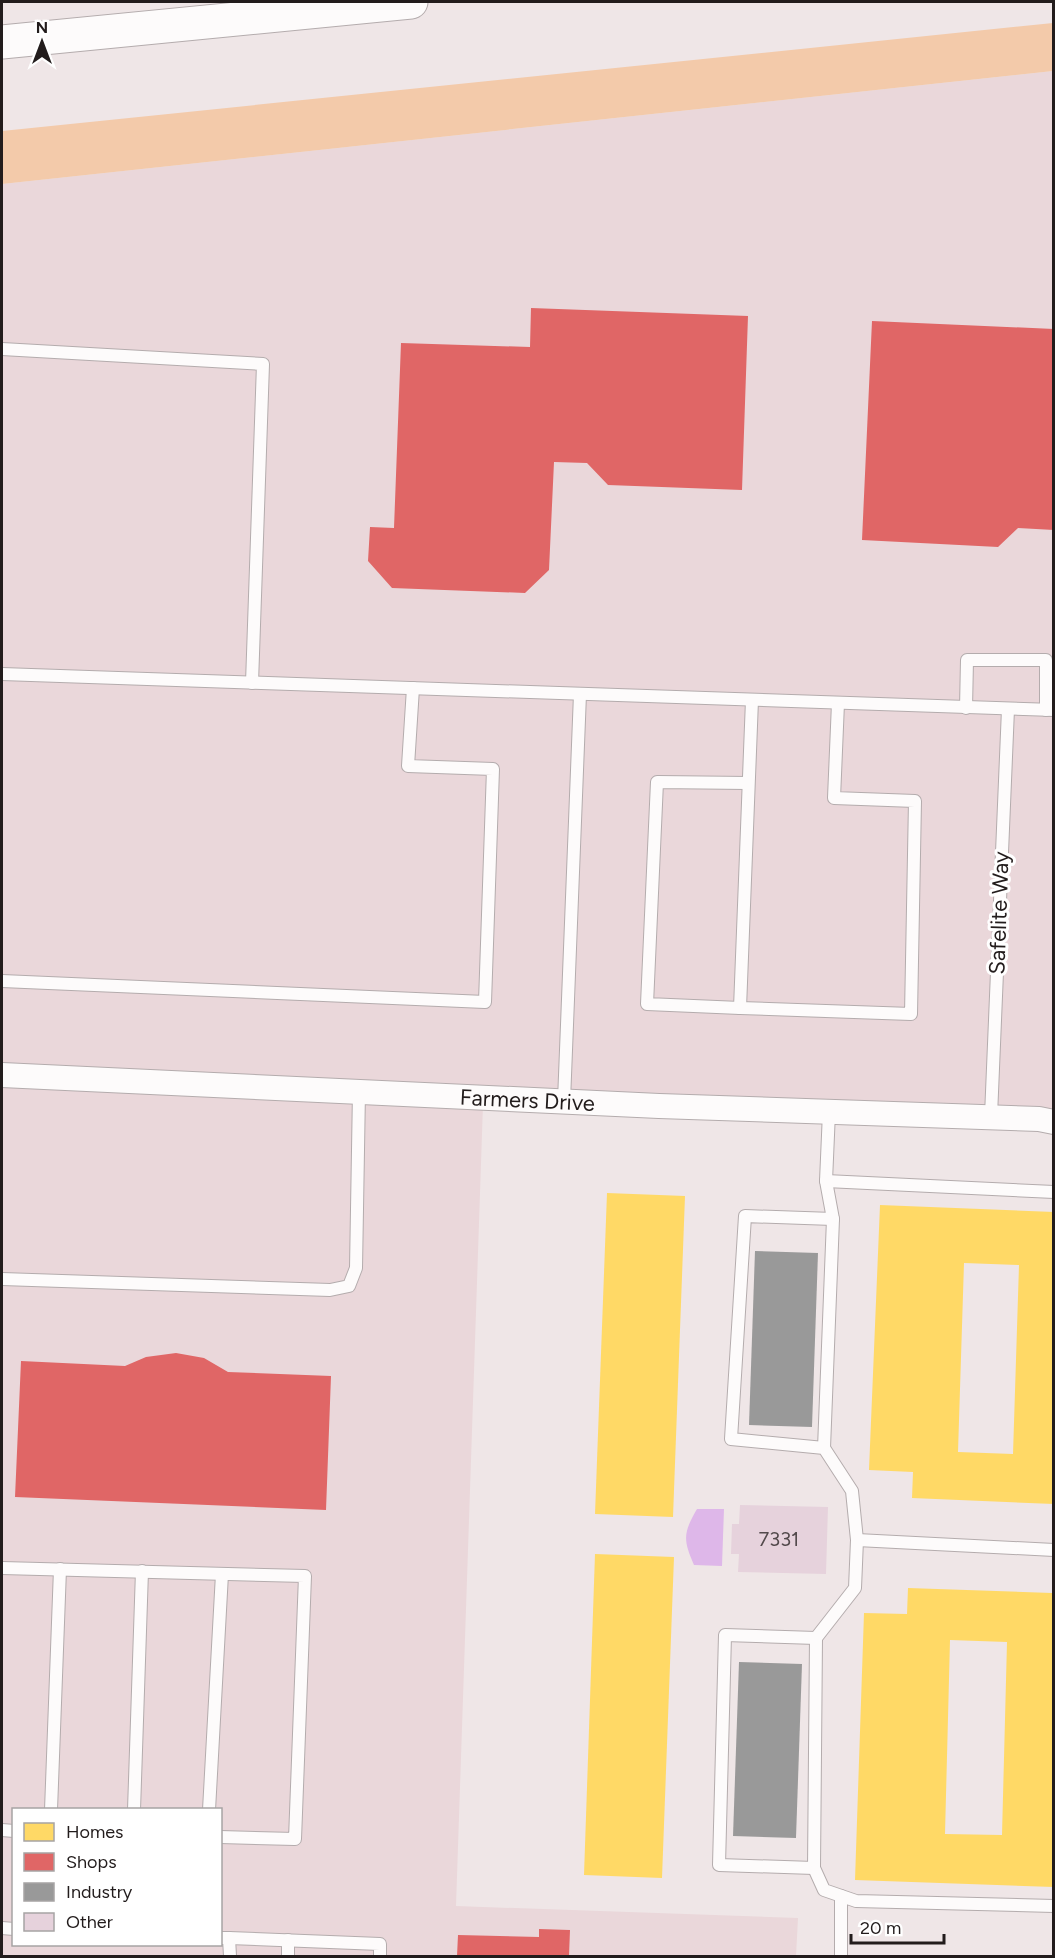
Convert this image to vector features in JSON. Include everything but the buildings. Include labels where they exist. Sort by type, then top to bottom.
[{"type":"highway","points":[[2,42],[411,2]]},
{"type":"street","name":"Farmers Drive","points":[[2,1075],[829,1112],[991,1116],[1053,1122]]},
{"type":"lane","points":[[2,349],[263,364],[252,683]]},
{"type":"lane","points":[[2,674],[966,708],[1050,710],[1046,660],[967,660],[966,708]]},
{"type":"lane","points":[[2,981],[485,1002],[492,769],[408,766],[413,688]]},
{"type":"lane","points":[[564,1101],[580,694]]},
{"type":"lane","points":[[740,1008],[752,700]]},
{"type":"lane","points":[[748,783],[657,782],[647,1004],[911,1014],[915,801],[834,798],[838,703]]},
{"type":"lane","name":"Safelite Way","points":[[991,1116],[1008,709]]},
{"type":"lane","points":[[2,1280],[330,1290],[350,1286],[356,1268],[359,1091]]},
{"type":"lane","points":[[829,1112],[826,1181],[833,1219],[824,1448],[852,1491],[857,1540],[855,1588],[816,1638],[814,1868],[824,1890],[856,1901],[1053,1906]]},
{"type":"lane","points":[[826,1181],[1053,1192]]},
{"type":"lane","points":[[824,1448],[731,1439],[745,1216],[833,1219]]},
{"type":"lane","points":[[857,1540],[1053,1550]]},
{"type":"lane","points":[[2,1568],[305,1576],[295,1839],[222,1837]]},
{"type":"lane","points":[[51,1808],[60,1569]]},
{"type":"lane","points":[[134,1808],[142,1571]]},
{"type":"lane","points":[[209,1808],[222,1574]]},
{"type":"lane","points":[[814,1868],[719,1865],[725,1635],[816,1638]]},
{"type":"lane","points":[[841,1896],[841,1956]]},
{"type":"lane","points":[[230,1956],[225,1938],[380,1944],[380,1956]]},
{"type":"lane","points":[[288,1940],[288,1956]]},
{"type":"shaded area","points":[[1053,23],[1053,71],[2,184],[2,131]]},
{"type":"shaded area","points":[[1053,71],[1053,1120],[483,1104],[456,1906],[798,1918],[796,1956],[2,1956],[2,184]]},
{"type":"shaded area","points":[[697,1509],[724,1509],[722,1566],[694,1565],[686,1537],[689,1524]]}]
